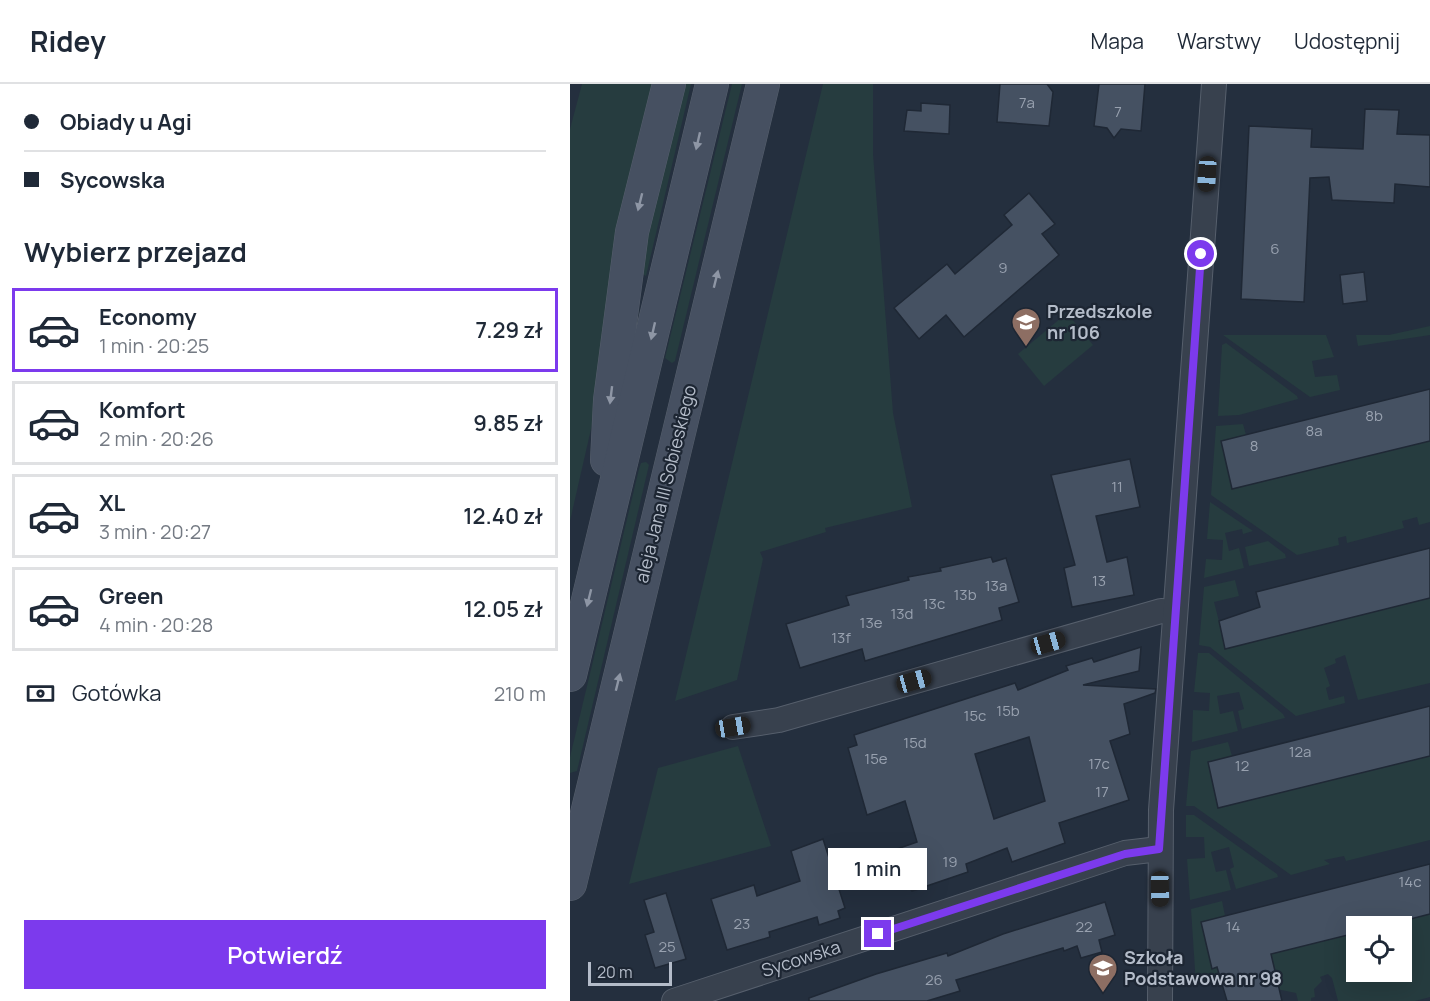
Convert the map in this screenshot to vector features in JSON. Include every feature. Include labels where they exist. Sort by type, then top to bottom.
[{"type":"main road","points":[[602,541],[610,400],[632,232],[669,84]]},
{"type":"main road","points":[[570,675],[712,84]]},
{"type":"main road","name":"aleja Jana III Sobieskiego","points":[[570,884],[763,84]]},
{"type":"street","points":[[1160,1001],[1159,849],[1174,612],[1214,84]]},
{"type":"street","points":[[733,727],[780,720],[1161,611],[1174,612]]},
{"type":"street","name":"Sycowska","points":[[674,1001],[1125,854],[1159,849]]},
{"type":"green space","points":[[582,84],[656,84],[594,416],[570,521],[570,129]]},
{"type":"green space","points":[[684,84],[691,84],[646,276],[641,273],[648,223]]},
{"type":"green space","points":[[732,84],[742,84],[675,361],[672,363],[665,358]]},
{"type":"green space","points":[[823,84],[873,84],[873,154],[893,413],[912,507],[825,528],[826,532],[760,552],[763,559],[737,680],[675,701]]},
{"type":"green space","points":[[1067,313],[1093,345],[1044,386],[1018,354]]},
{"type":"green space","points":[[1430,326],[1430,335],[1358,346],[1356,335],[1389,335]]},
{"type":"green space","points":[[1223,335],[1326,335],[1334,357],[1312,361],[1315,377],[1337,375],[1340,390],[1310,397]]},
{"type":"green space","points":[[1226,343],[1298,399],[1239,415],[1218,416],[1222,345]]},
{"type":"green space","points":[[1243,424],[1246,435],[1221,442],[1232,488],[1430,441],[1430,522],[1419,525],[1417,517],[1402,521],[1404,528],[1347,543],[1346,536],[1338,538],[1339,545],[1297,555],[1211,495],[1216,426]]},
{"type":"green space","points":[[646,462],[649,465],[577,771],[570,773],[570,757],[639,469],[641,463]]},
{"type":"green space","points":[[1210,502],[1253,531],[1243,534],[1242,529],[1225,533],[1229,551],[1239,548],[1244,568],[1204,578],[1206,559],[1222,560],[1223,540],[1207,539]]},
{"type":"green space","points":[[1268,541],[1285,554],[1286,558],[1249,566],[1245,547]]},
{"type":"green space","points":[[1235,580],[1239,596],[1214,602],[1226,649],[1430,598],[1430,683],[1358,700],[1345,655],[1335,659],[1336,663],[1324,668],[1330,686],[1326,688],[1329,700],[1344,696],[1345,703],[1296,716],[1210,647],[1199,645],[1204,587]]},
{"type":"green space","points":[[1198,653],[1209,653],[1285,718],[1242,729],[1238,711],[1244,709],[1239,692],[1217,696],[1220,714],[1233,711],[1238,731],[1192,742],[1193,710],[1209,711],[1210,693],[1194,692]]},
{"type":"green space","points":[[1228,742],[1232,756],[1208,763],[1218,808],[1430,756],[1430,840],[1346,861],[1344,856],[1324,860],[1330,864],[1291,875],[1194,806],[1186,806],[1191,751]]},
{"type":"green space","points":[[738,746],[771,846],[629,884],[658,768]]},
{"type":"green space","points":[[1186,815],[1194,815],[1277,874],[1278,877],[1236,889],[1230,869],[1234,867],[1229,847],[1211,852],[1216,872],[1226,870],[1231,890],[1190,900],[1187,859],[1205,858],[1204,837],[1186,837]]},
{"type":"green space","points":[[1222,901],[1225,916],[1201,922],[1212,969],[1346,936],[1346,982],[1412,982],[1412,919],[1430,914],[1430,997],[1415,1001],[1338,1001],[1332,978],[1328,974],[1320,977],[1322,981],[1314,989],[1315,997],[1311,998],[1311,1001],[1298,1001],[1296,993],[1246,983],[1244,978],[1196,985],[1191,909]]},
{"type":"building","points":[[1000,84],[1047,84],[1053,92],[1049,126],[997,122]]},
{"type":"building","points":[[1099,84],[1145,84],[1141,131],[1121,129],[1114,138],[1107,128],[1094,126]]},
{"type":"building","points":[[921,103],[950,105],[949,134],[904,131],[907,110],[921,111]]},
{"type":"building","points":[[1365,109],[1399,110],[1397,134],[1430,135],[1430,187],[1395,184],[1394,203],[1332,200],[1329,177],[1310,178],[1304,302],[1241,299],[1249,126],[1312,129],[1311,147],[1363,149]]},
{"type":"building","points":[[1029,193],[1055,224],[1042,234],[1059,255],[964,337],[946,315],[919,339],[894,308],[947,264],[955,274],[1012,225],[1004,215]]},
{"type":"building","points":[[1364,272],[1367,301],[1343,304],[1340,275]]},
{"type":"building","points":[[1430,389],[1430,441],[1232,489],[1221,441]]},
{"type":"building","points":[[1130,459],[1140,507],[1096,516],[1107,562],[1127,557],[1134,595],[1072,607],[1064,568],[1075,565],[1051,475]]},
{"type":"building","points":[[1430,548],[1430,598],[1225,649],[1219,621],[1260,607],[1256,592]]},
{"type":"building","points":[[991,557],[993,562],[1006,558],[1019,602],[999,608],[1002,620],[865,661],[862,649],[800,668],[786,624],[849,605],[846,596],[909,580],[908,577],[941,571],[940,568]]},
{"type":"building","points":[[1141,647],[1139,671],[1083,685],[1156,689],[1155,693],[1124,704],[1130,734],[1110,741],[1129,800],[1059,823],[1065,843],[1012,862],[1007,848],[966,864],[968,872],[912,891],[902,876],[883,882],[874,857],[917,842],[905,801],[867,815],[848,748],[857,745],[854,735],[1015,683],[1018,690],[1068,670],[1066,666],[1092,658],[1094,662]],"holes":[[[1029,737],[1045,801],[994,819],[975,754]]]},
{"type":"building","points":[[1430,706],[1430,756],[1218,808],[1208,762]]},
{"type":"building","points":[[823,839],[845,908],[838,911],[840,918],[819,925],[817,917],[769,932],[770,937],[727,950],[711,899],[754,885],[757,896],[800,881],[791,851]]},
{"type":"building","points":[[1430,864],[1430,914],[1412,919],[1412,916],[1346,916],[1346,935],[1271,954],[1282,1001],[1227,1001],[1217,967],[1212,969],[1201,922]]},
{"type":"building","points":[[666,893],[686,959],[655,968],[645,935],[654,932],[644,900]]},
{"type":"building","points":[[1105,902],[1115,935],[1099,940],[1102,952],[1081,958],[1077,946],[1064,951],[1063,948],[956,980],[960,991],[927,1001],[809,1001],[809,998],[876,974],[947,953],[948,956],[1003,934]]},
{"type":"place","name":"Przedszkole nr 106","points":[[1026,348]]},
{"type":"place","name":"Szkoła Podstawowa nr 98","points":[[1103,994]]},
{"type":"route","points":[[878,934],[1125,854],[1159,849],[1201,254]]}]
